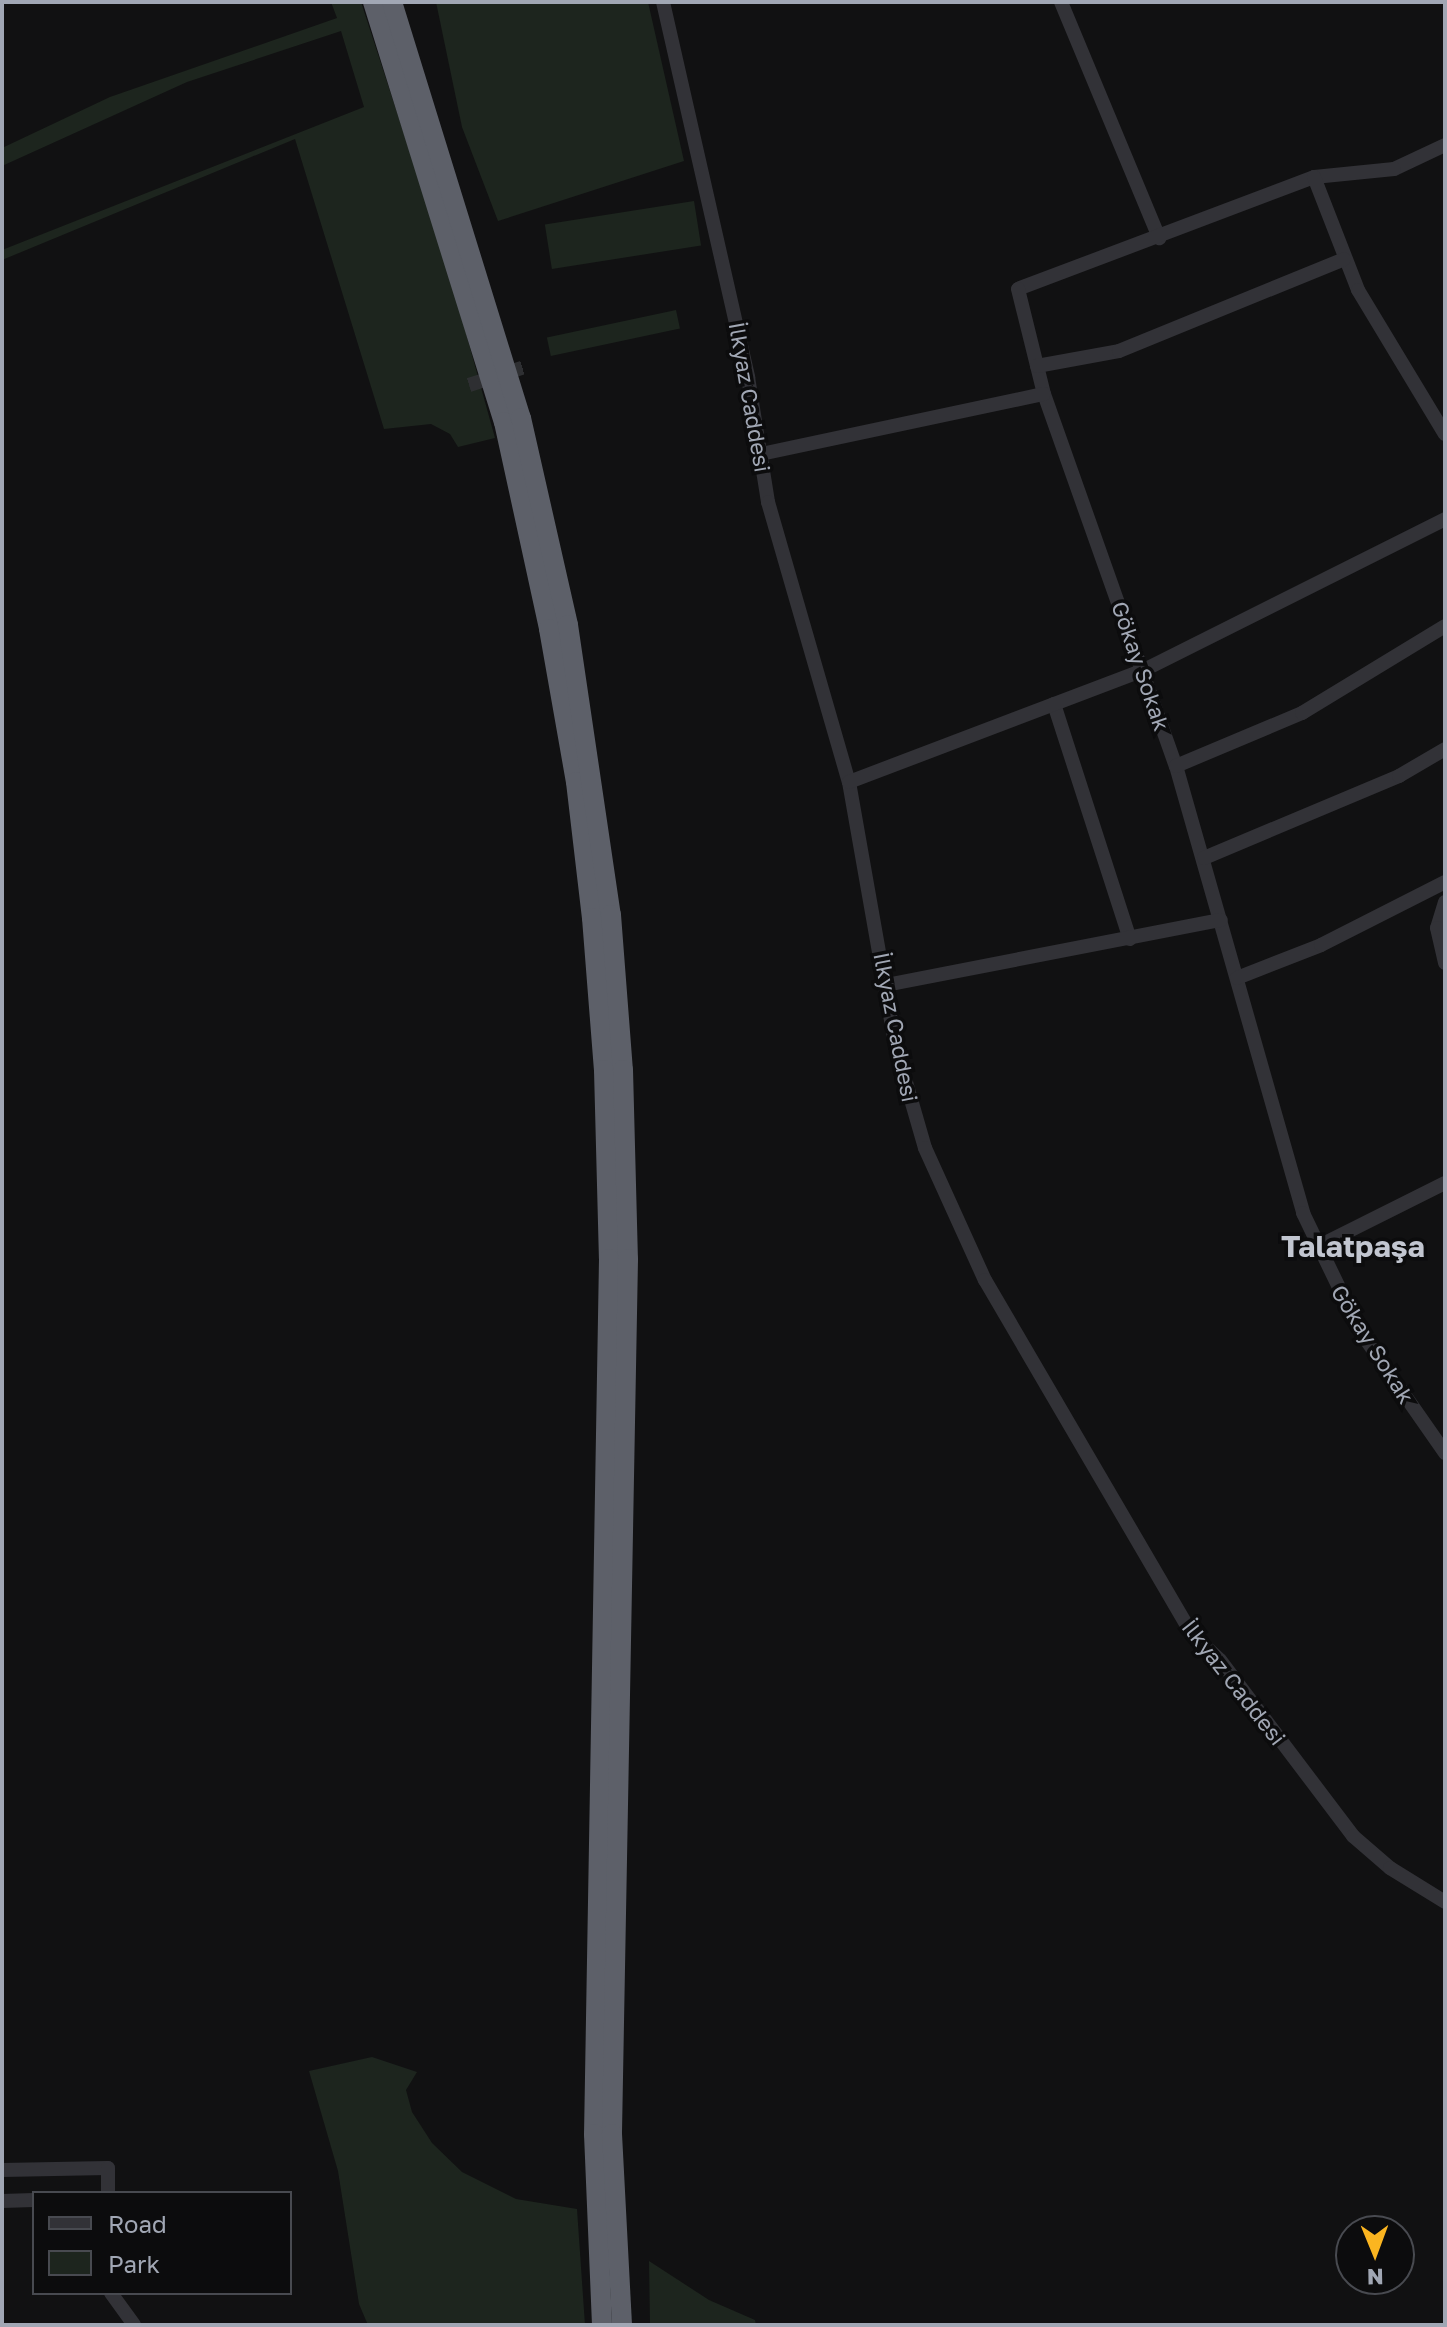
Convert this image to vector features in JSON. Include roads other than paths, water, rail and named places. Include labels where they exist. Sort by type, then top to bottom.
[{"type":"highway","points":[[373,2],[504,422],[549,629],[576,782],[592,918],[604,1070],[609,1259],[594,2134],[602,2325]]},
{"type":"highway","points":[[392,2],[521,418],[568,625],[611,915],[623,1070],[628,1259],[612,2134],[622,2325]]},
{"type":"street","name":"İlkyaz Caddesi","points":[[663,2],[729,286],[776,531],[849,782],[908,1098],[959,1228],[1192,1634],[1220,1660],[1353,1836],[1390,1868],[1445,1902]]},
{"type":"street","points":[[1061,2],[1159,238]]},
{"type":"street","name":"Gökay Sokak","points":[[1445,145],[1394,169],[1314,177],[1018,289],[1044,394],[1176,766],[1286,1161],[1317,1247],[1360,1331],[1445,1453]]},
{"type":"street","points":[[1314,177],[1344,259],[1372,317],[1445,434]]},
{"type":"street","points":[[1037,366],[1119,351],[1344,259]]},
{"type":"street","points":[[761,454],[1044,394]]},
{"type":"street","points":[[849,782],[1144,670],[1445,519]]},
{"type":"street","points":[[1176,766],[1302,713],[1445,626]]},
{"type":"street","points":[[1054,704],[1130,939]]},
{"type":"street","points":[[1204,858],[1399,776],[1445,749]]},
{"type":"street","points":[[1237,978],[1321,945],[1445,882]]},
{"type":"street","points":[[1445,902],[1437,937],[1445,963]]},
{"type":"street","points":[[886,985],[1221,920]]},
{"type":"street","points":[[1317,1247],[1445,1183]]},
{"type":"street","points":[[2,2170],[108,2168],[108,2191]]},
{"type":"street","points":[[2,2201],[32,2200]]},
{"type":"street","points":[[112,2295],[134,2325]]},
{"type":"tunnel","points":[[469,385],[528,366]]},
{"type":"district","name":"Talatpaşa","points":[[1353,1246]]}]
